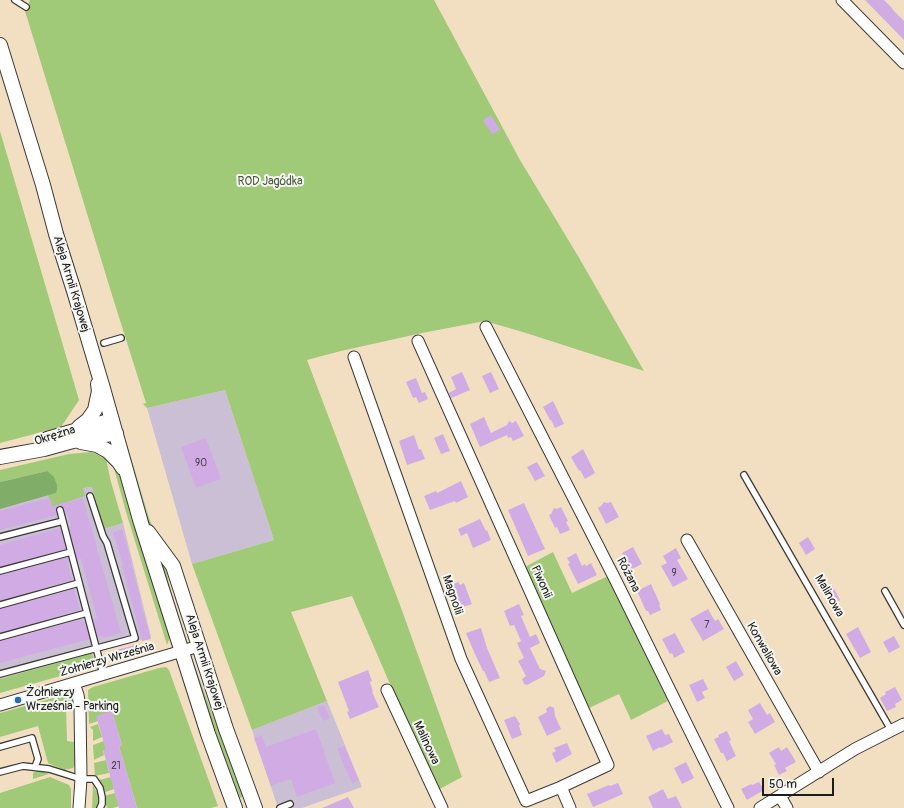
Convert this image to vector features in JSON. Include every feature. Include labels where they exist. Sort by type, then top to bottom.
[{"type":"street","points":[[842,0],[904,63]]},
{"type":"street","name":"Aleja Armii Krajowej","points":[[0,45],[97,366],[141,523],[208,734],[235,808]]},
{"type":"street","name":"Różana","points":[[486,327],[616,580],[728,808]]},
{"type":"street","name":"Piwonii","points":[[418,341],[608,765],[561,787]]},
{"type":"street","name":"Magnolii","points":[[354,357],[461,659],[526,801],[561,787]]},
{"type":"street","points":[[97,366],[99,391],[95,410],[74,436],[108,451],[119,462],[128,477]]},
{"type":"street","name":"Okrężna","points":[[0,456],[44,449],[74,436],[114,426]]},
{"type":"street","name":"Aleja Armii Krajowej","points":[[141,523],[173,566],[232,747],[255,808]]},
{"type":"street","name":"Konwaliowa","points":[[687,540],[819,772]]},
{"type":"street","name":"Żołnierzy Września","points":[[0,705],[199,646]]},
{"type":"street","points":[[74,683],[80,707],[81,779],[79,808]]},
{"type":"street","name":"Malinowa","points":[[387,690],[442,808]]},
{"type":"street","points":[[760,808],[855,749],[904,724]]},
{"type":"street","points":[[561,787],[570,808]]},
{"type":"street","points":[[780,796],[787,808]]},
{"type":"lane","points":[[15,0],[26,7]]},
{"type":"lane","points":[[104,343],[121,338]]},
{"type":"lane","name":"Malinowa","points":[[744,475],[891,730]]},
{"type":"lane","points":[[0,674],[135,638],[107,543],[103,536],[90,496]]},
{"type":"lane","points":[[60,510],[103,674]]},
{"type":"lane","points":[[0,537],[63,521]]},
{"type":"lane","points":[[0,571],[71,552]]},
{"type":"lane","points":[[0,605],[79,583]]},
{"type":"lane","points":[[885,590],[904,625]]},
{"type":"lane","points":[[0,637],[87,613]]},
{"type":"lane","points":[[0,747],[32,738],[38,760],[35,767]]},
{"type":"lane","points":[[0,772],[23,766],[49,769],[81,779],[94,779],[100,788],[102,797],[102,804],[100,808]]},
{"type":"lane","points":[[280,808],[290,804]]},
{"type":"shaded area","points":[[225,390],[274,540],[192,564],[147,408]]},
{"type":"shaded area","points":[[92,487],[104,529],[123,523],[151,637],[0,679],[0,499],[42,491]]},
{"type":"shaded area","points":[[327,701],[362,787],[302,808],[278,808],[252,730]]},
{"type":"green space","name":"ROD Jagódka","points":[[30,0],[434,0],[520,160],[578,256],[644,371],[485,321],[422,333],[307,360],[400,605],[462,777],[436,791],[352,596],[291,612],[327,701],[252,730],[192,564],[274,540],[225,390],[147,408],[143,404],[146,403],[25,11]]},
{"type":"green space","points":[[0,131],[79,400],[61,427],[0,443]]},
{"type":"green space","points":[[124,439],[126,441],[148,515],[162,552],[172,597],[187,643],[185,644],[144,514]]},
{"type":"green space","points":[[92,452],[106,459],[123,523],[104,529],[92,487],[83,488],[85,496],[52,507],[48,495],[56,493],[47,471],[0,482],[0,470],[69,454]]},
{"type":"green space","points":[[112,461],[122,476],[169,631],[169,640],[167,645],[126,512]]},
{"type":"green space","points":[[47,471],[54,477],[57,485],[56,493],[0,509],[0,482]]},
{"type":"green space","points":[[553,552],[572,593],[608,576],[668,701],[631,720],[619,694],[589,708],[525,567]]},
{"type":"green space","points":[[92,653],[96,666],[0,693],[0,679]]},
{"type":"green space","points":[[191,656],[245,796],[237,799],[189,658]]},
{"type":"green space","points":[[166,667],[169,670],[218,806],[211,808],[137,808],[119,746],[122,745],[112,712],[98,721],[89,724],[88,690],[93,687]]},
{"type":"green space","points":[[71,695],[73,697],[74,706],[66,706],[67,741],[74,742],[76,763],[73,768],[64,770],[48,763],[38,726],[0,737],[0,713],[57,697],[63,696],[66,698]]},
{"type":"green space","points":[[98,724],[102,737],[93,741],[93,730],[90,727]]},
{"type":"green space","points":[[104,741],[106,750],[103,751],[104,755],[94,760],[93,745]]},
{"type":"green space","points":[[106,760],[109,773],[95,776],[94,763]]},
{"type":"green space","points":[[40,770],[49,774],[33,779],[33,773]]},
{"type":"green space","points":[[50,777],[69,785],[71,789],[71,808],[0,808],[0,793]]},
{"type":"green space","points":[[111,777],[114,789],[103,793],[99,780]]},
{"type":"green space","points":[[93,785],[99,799],[96,808],[92,808]]},
{"type":"green space","points":[[115,793],[119,806],[107,808],[104,796]]},
{"type":"building","points":[[865,0],[884,0],[893,9],[904,21],[904,40]]},
{"type":"building","points":[[491,115],[500,130],[492,134],[483,120]]},
{"type":"building","points":[[462,372],[470,390],[451,398],[449,393],[456,389],[451,377]]},
{"type":"building","points":[[491,372],[499,389],[490,393],[482,376]]},
{"type":"building","points":[[416,378],[422,393],[425,392],[428,399],[419,403],[416,397],[413,398],[406,382]]},
{"type":"building","points":[[553,401],[564,424],[555,428],[543,407]]},
{"type":"building","points":[[484,417],[491,433],[507,425],[509,421],[512,423],[516,421],[524,436],[513,441],[511,437],[508,438],[507,435],[480,447],[470,424]]},
{"type":"building","points":[[443,434],[450,451],[441,454],[434,438]]},
{"type":"building","points":[[414,435],[419,450],[421,449],[425,459],[407,465],[399,441]]},
{"type":"building","points":[[206,438],[221,479],[196,488],[181,447]]},
{"type":"building","points":[[583,449],[595,473],[585,479],[571,457]]},
{"type":"building","points":[[537,462],[545,476],[535,481],[527,467]]},
{"type":"building","points":[[461,481],[468,497],[456,503],[455,501],[430,510],[424,496],[436,491],[437,493]]},
{"type":"building","points":[[50,498],[52,506],[83,498],[121,633],[103,638],[102,636],[98,637],[93,619],[97,618],[81,559],[77,560],[67,512],[65,513],[63,507],[57,507],[57,515],[0,530],[0,511]]},
{"type":"building","points":[[604,502],[611,502],[619,517],[606,524],[598,508]]},
{"type":"building","points":[[524,503],[545,549],[528,556],[508,510]]},
{"type":"building","points":[[561,507],[568,521],[566,522],[570,530],[560,534],[557,527],[555,528],[549,515],[554,508],[557,509]]},
{"type":"building","points":[[480,519],[491,540],[473,548],[467,533],[461,536],[458,529]]},
{"type":"building","points":[[60,528],[66,549],[0,567],[0,545]]},
{"type":"building","points":[[122,529],[151,639],[142,641],[122,566],[123,565],[113,533]]},
{"type":"building","points":[[808,537],[815,549],[806,555],[799,543]]},
{"type":"building","points":[[633,547],[642,564],[630,570],[622,553]]},
{"type":"building","points":[[676,548],[681,558],[677,560],[688,579],[673,587],[661,566],[667,563],[663,556]]},
{"type":"building","points":[[576,553],[582,566],[585,564],[586,566],[591,563],[597,575],[578,584],[568,564],[570,563],[567,558]]},
{"type":"building","points":[[68,557],[69,562],[67,562],[72,580],[0,601],[0,575]]},
{"type":"building","points":[[458,582],[460,585],[464,583],[472,604],[460,608],[457,600],[455,600],[450,586]]},
{"type":"building","points":[[651,584],[660,604],[661,610],[650,615],[648,611],[646,611],[637,591]]},
{"type":"building","points":[[832,585],[840,600],[830,606],[821,591]]},
{"type":"building","points":[[74,589],[80,610],[0,633],[0,609]]},
{"type":"building","points":[[519,604],[524,615],[521,616],[530,637],[536,634],[540,643],[530,648],[540,669],[546,671],[544,676],[527,685],[524,684],[522,679],[526,676],[518,661],[524,658],[517,643],[521,641],[514,625],[510,626],[504,611]]},
{"type":"building","points":[[708,609],[715,621],[718,619],[724,629],[703,641],[690,619]]},
{"type":"building","points":[[82,619],[83,622],[85,621],[90,639],[0,663],[0,641]]},
{"type":"building","points":[[858,627],[871,652],[860,658],[846,634]]},
{"type":"building","points":[[481,628],[487,648],[500,678],[489,682],[466,633]]},
{"type":"building","points":[[675,633],[685,652],[674,658],[672,653],[670,654],[662,639]]},
{"type":"building","points":[[894,636],[900,647],[889,653],[883,642]]},
{"type":"building","points":[[139,644],[142,651],[112,660],[109,652]]},
{"type":"building","points":[[736,661],[744,675],[734,681],[726,667]]},
{"type":"building","points":[[368,670],[372,681],[370,682],[372,692],[379,707],[350,719],[347,712],[349,711],[338,682]]},
{"type":"building","points":[[703,679],[708,689],[702,692],[705,698],[697,702],[689,685]]},
{"type":"building","points":[[895,687],[902,700],[895,704],[896,707],[887,711],[880,698],[886,694],[885,692]]},
{"type":"building","points":[[760,703],[767,715],[770,713],[775,722],[755,734],[748,722],[753,719],[748,710]]},
{"type":"building","points":[[324,705],[330,718],[323,721],[317,708]]},
{"type":"building","points":[[550,706],[554,708],[555,716],[561,729],[547,736],[538,717],[547,712],[546,709]]},
{"type":"building","points":[[112,711],[122,745],[119,746],[137,808],[119,808],[103,750],[106,750],[96,716]]},
{"type":"building","points":[[515,716],[520,724],[519,726],[522,735],[512,739],[504,720]]},
{"type":"building","points":[[316,729],[335,783],[297,797],[291,779],[271,786],[254,738],[262,735],[266,747]]},
{"type":"building","points":[[662,729],[665,735],[669,734],[673,742],[653,751],[646,736]]},
{"type":"building","points":[[727,731],[731,740],[729,741],[736,756],[727,761],[714,739],[719,737],[718,735]]},
{"type":"building","points":[[567,743],[572,754],[556,763],[552,753],[556,751],[554,748]]},
{"type":"building","points":[[344,746],[359,780],[352,783],[337,749]]},
{"type":"building","points":[[779,747],[781,751],[787,747],[796,762],[785,768],[787,771],[779,775],[774,765],[776,764],[769,753]]},
{"type":"building","points":[[686,762],[694,778],[682,784],[674,768]]},
{"type":"building","points":[[759,782],[764,790],[747,800],[741,789]]},
{"type":"building","points":[[618,783],[623,794],[593,807],[587,794]]},
{"type":"building","points":[[663,789],[668,799],[676,796],[682,808],[653,808],[648,797]]},
{"type":"building","points":[[348,797],[354,808],[322,808]]},
{"type":"place","name":"Żołnierzy Września - Parking","points":[[18,700]]}]
